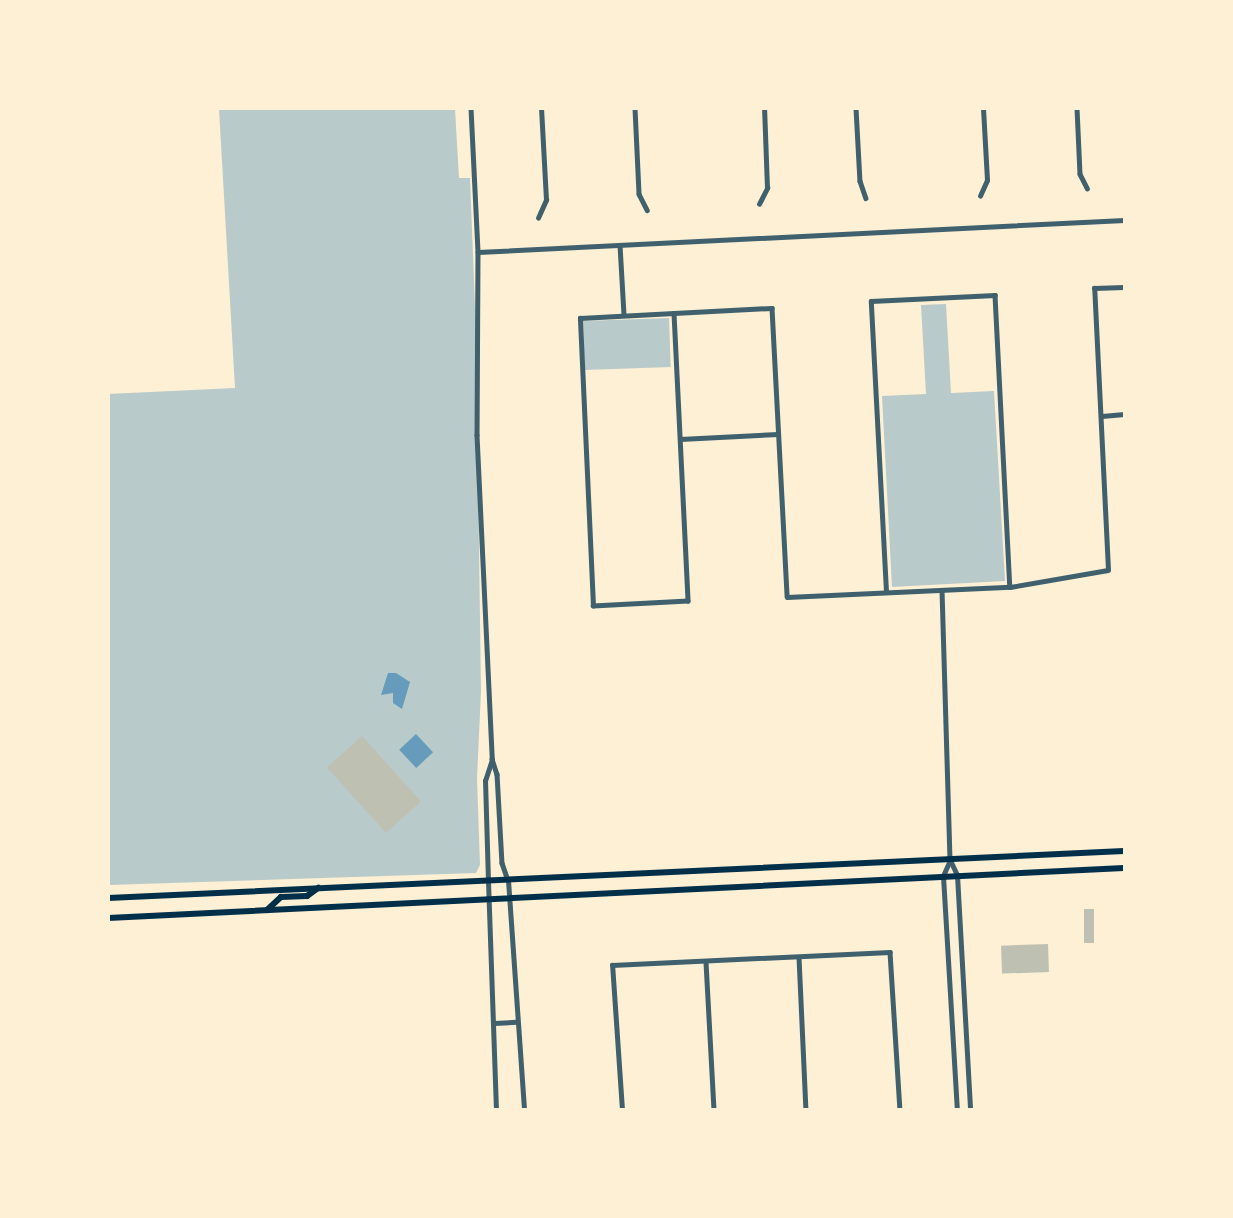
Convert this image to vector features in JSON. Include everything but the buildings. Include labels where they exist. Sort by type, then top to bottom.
[{"type":"main road","points":[[108,898],[1125,851]]},
{"type":"main road","points":[[108,918],[1125,868]]},
{"type":"main road","points":[[267,910],[281,897],[307,896],[320,887]]},
{"type":"street","points":[[471,108],[478,252],[477,435],[492,759],[497,774],[502,863],[510,898],[516,1022],[524,1110]]},
{"type":"street","points":[[538,218],[545,200],[541,108]]},
{"type":"street","points":[[635,108],[639,194],[647,210]]},
{"type":"street","points":[[759,204],[768,188],[764,108]]},
{"type":"street","points":[[856,108],[860,181],[866,198]]},
{"type":"street","points":[[980,196],[987,180],[984,108]]},
{"type":"street","points":[[1077,108],[1080,174],[1087,188]]},
{"type":"street","points":[[478,252],[1125,220]]},
{"type":"street","points":[[620,245],[624,315]]},
{"type":"street","points":[[674,313],[688,601],[593,606],[580,318],[772,307],[787,597],[1010,587],[1108,570],[1094,288],[1125,287]]},
{"type":"street","points":[[886,592],[871,300],[995,295],[1010,587]]},
{"type":"street","points":[[1102,416],[1125,414]]},
{"type":"street","points":[[680,439],[778,434]]},
{"type":"street","points":[[942,590],[950,860],[957,875],[970,1110]]},
{"type":"street","points":[[492,759],[485,781],[496,1110]]},
{"type":"street","points":[[950,860],[943,876],[957,1110]]},
{"type":"street","points":[[622,1110],[612,965],[890,952],[900,1110]]},
{"type":"street","points":[[799,957],[806,1110]]},
{"type":"street","points":[[706,962],[714,1110]]},
{"type":"street","points":[[494,1023],[516,1022]]},
{"type":"shaded area","points":[[219,109],[455,109],[459,178],[470,178],[476,332],[481,691],[477,779],[480,865],[476,873],[109,885],[108,394],[235,388]]},
{"type":"shaded area","points":[[946,304],[951,393],[994,391],[1005,581],[892,587],[882,396],[926,394],[921,305]]},
{"type":"shaded area","points":[[669,318],[671,367],[585,370],[583,321]]},
{"type":"water","points":[[388,673],[396,673],[410,682],[402,709],[393,703],[393,693],[381,695]]},
{"type":"water","points":[[416,734],[433,752],[416,768],[399,750]]}]
